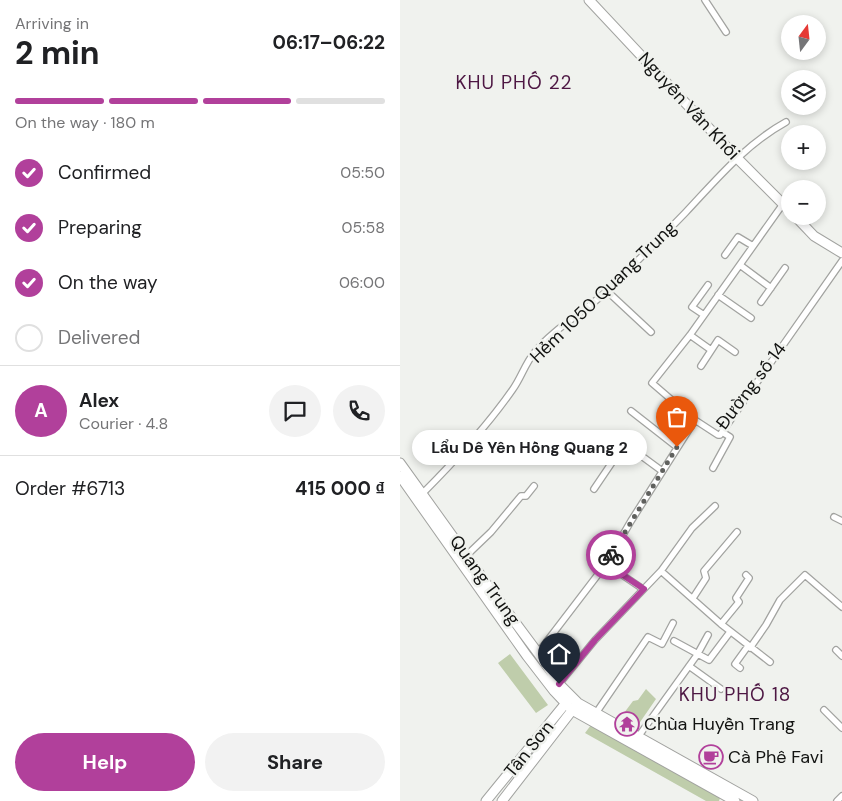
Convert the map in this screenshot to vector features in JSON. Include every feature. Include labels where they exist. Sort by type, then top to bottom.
[{"type":"main road","name":"Nguyễn Văn Khối","points":[[589,0],[737,158],[781,202]]},
{"type":"main road","points":[[804,225],[814,236],[842,253]]},
{"type":"main road","name":"Quang Trung","points":[[401,466],[528,656],[554,691],[737,799],[753,801]]},
{"type":"main road","name":"Quang Trung","points":[[400,476],[420,497],[467,555],[572,703],[596,713],[638,736],[737,799]]},
{"type":"main road","name":"Tân Sơn","points":[[486,801],[572,703]]},
{"type":"main road","name":"Tân Sơn","points":[[502,801],[572,703]]},
{"type":"street","points":[[705,0],[726,32]]},
{"type":"street","name":"Hẻm 1050 Quang Trung","points":[[420,497],[472,442],[514,388],[533,354],[556,332],[607,291],[632,265],[649,251],[737,158],[767,132],[786,122]]},
{"type":"street","points":[[694,420],[652,383],[690,335],[781,207]]},
{"type":"street","points":[[725,255],[738,238],[753,246]]},
{"type":"street","name":"Đường số 14","points":[[538,653],[606,564],[694,420],[718,435],[722,432],[842,261]]},
{"type":"street","points":[[740,265],[771,288]]},
{"type":"street","points":[[761,302],[785,268]]},
{"type":"street","points":[[704,315],[692,307],[708,285]]},
{"type":"street","points":[[607,291],[651,332]]},
{"type":"street","points":[[718,295],[751,318]]},
{"type":"street","points":[[690,335],[711,350]]},
{"type":"street","points":[[701,366],[718,340],[735,352]]},
{"type":"street","points":[[631,411],[677,447]]},
{"type":"street","points":[[712,468],[730,438],[722,432]]},
{"type":"street","points":[[613,434],[662,471]]},
{"type":"street","points":[[594,489],[615,458]]},
{"type":"street","points":[[467,555],[491,532],[521,496],[526,496],[534,486]]},
{"type":"street","points":[[559,684],[595,640],[661,571],[692,528],[715,506]]},
{"type":"street","points":[[834,517],[842,521]]},
{"type":"street","points":[[693,598],[706,578],[704,571],[737,532]]},
{"type":"street","points":[[606,564],[644,589]]},
{"type":"street","points":[[661,571],[730,632],[770,662]]},
{"type":"street","points":[[721,624],[739,602],[736,598],[749,578],[746,575]]},
{"type":"street","points":[[740,668],[735,664],[766,625],[780,600],[805,576],[842,608]]},
{"type":"street","points":[[596,713],[648,637],[662,644],[673,624]]},
{"type":"street","points":[[674,641],[709,660],[730,632]]},
{"type":"street","points":[[638,736],[690,666],[708,635]]},
{"type":"street","points":[[836,650],[842,656]]},
{"type":"street","points":[[690,666],[721,689]]},
{"type":"street","points":[[824,710],[842,728]]},
{"type":"street","points":[[838,801],[842,796]]},
{"type":"green space","points":[[510,654],[548,705],[536,713],[498,663]]},
{"type":"green space","points":[[646,689],[656,699],[636,728],[621,717],[633,701],[638,700]]},
{"type":"green space","points":[[591,725],[720,798],[719,801],[706,801],[585,733]]},
{"type":"way so far","points":[[611,555],[677,447]]},
{"type":"place","name":"Lẩu Dê Yên Hồng Quang 2","points":[[677,447]]},
{"type":"place","name":"Chùa Huyền Trang","points":[[627,724]]},
{"type":"place","name":"Cà Phê Favi","points":[[711,757]]},
{"type":"district","name":"KHU PHỐ 22","points":[[514,82]]},
{"type":"district","name":"KHU PHỐ 18","points":[[735,694]]},
{"type":"route","points":[[559,684],[595,640],[644,589],[606,564],[611,555]]}]
